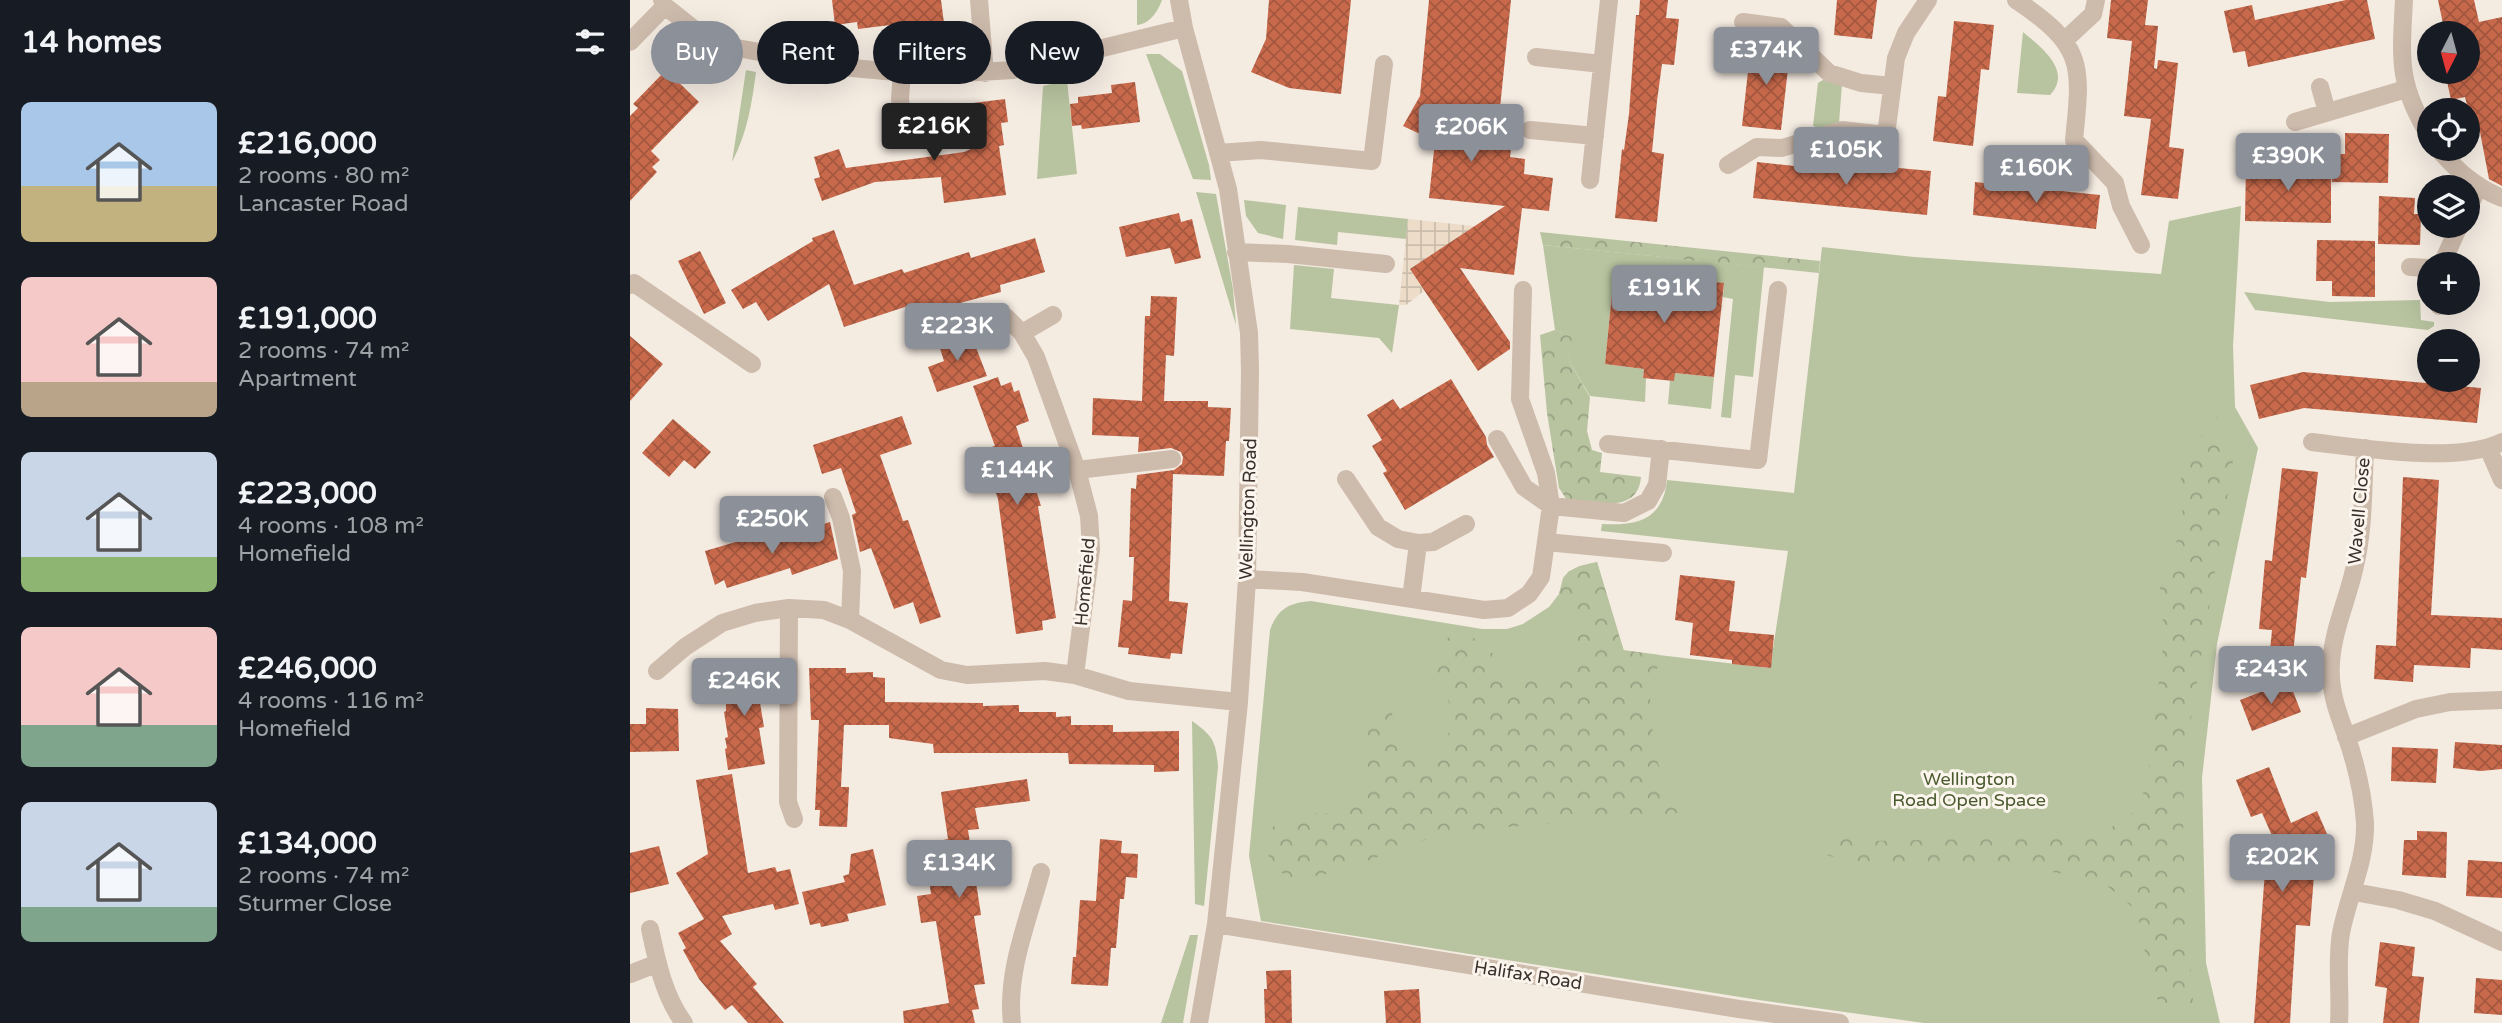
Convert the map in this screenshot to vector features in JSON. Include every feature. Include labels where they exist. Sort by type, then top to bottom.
[{"type":"street","points":[[979,0],[981,21]]},
{"type":"street","name":"Wellington Road","points":[[1179,0],[1184,28],[1228,189],[1249,333],[1250,370],[1247,579],[1239,702],[1216,924],[1199,1023]]},
{"type":"street","points":[[1590,180],[1609,0]]},
{"type":"street","points":[[1728,165],[1758,146],[1782,148],[1842,130],[1886,135],[1896,58],[1906,33],[1928,0]]},
{"type":"street","points":[[2016,0],[2042,18],[2065,40],[2077,64],[2079,90],[2074,140],[2115,183],[2121,206],[2141,246]]},
{"type":"street","points":[[2065,40],[2093,14],[2096,0]]},
{"type":"street","points":[[2404,0],[2402,68],[2406,89],[2417,111]]},
{"type":"street","points":[[630,41],[664,3],[701,34],[737,48],[873,71]]},
{"type":"street","points":[[1742,22],[1781,27],[1829,73],[1861,83],[1892,86]]},
{"type":"street","points":[[991,72],[1041,64],[1184,28]]},
{"type":"street","points":[[1536,58],[1602,64]]},
{"type":"street","points":[[1218,153],[1261,150],[1373,161],[1384,64]]},
{"type":"street","points":[[901,84],[903,134]]},
{"type":"street","points":[[2320,88],[2326,112]]},
{"type":"street","points":[[2295,122],[2406,89]]},
{"type":"street","points":[[1531,130],[1595,136]]},
{"type":"street","points":[[2449,161],[2463,175]]},
{"type":"street","points":[[2480,189],[2502,198]]},
{"type":"street","points":[[1236,253],[1288,254],[1385,264]]},
{"type":"street","points":[[2410,267],[2417,267]]},
{"type":"street","points":[[632,284],[752,364]]},
{"type":"street","points":[[1608,444],[1758,460],[1777,289]]},
{"type":"street","points":[[1247,579],[1302,582],[1484,610],[1508,608],[1528,594],[1541,577],[1550,506],[1546,473],[1520,399],[1523,290]]},
{"type":"street","points":[[1021,333],[1053,315]]},
{"type":"street","name":"Homefield","points":[[921,335],[981,317],[1006,317],[1021,333],[1036,357],[1077,470],[1089,516],[1091,549],[1075,675]]},
{"type":"street","points":[[1497,439],[1524,487],[1550,506],[1624,513],[1648,501],[1657,485],[1661,449]]},
{"type":"street","name":"Wavell Close","points":[[2312,442],[2454,454],[2495,445],[2501,477]]},
{"type":"street","name":"Wavell Close","points":[[2339,1023],[2340,944],[2354,892],[2365,825],[2361,786],[2333,702],[2331,664],[2335,631],[2361,533],[2365,448]]},
{"type":"street","points":[[1077,470],[1172,459]]},
{"type":"street","points":[[1346,479],[1378,527],[1398,538],[1418,543],[1433,542],[1466,524]]},
{"type":"street","points":[[833,497],[841,518],[852,570],[850,620]]},
{"type":"street","points":[[1545,542],[1663,553]]},
{"type":"street","points":[[1411,600],[1418,543]]},
{"type":"street","points":[[657,671],[685,647],[722,623],[755,613],[789,608],[824,610],[850,620],[941,670],[967,675],[1045,671],[1075,675],[1129,691],[1239,702]]},
{"type":"street","points":[[789,608],[788,802],[794,819]]},
{"type":"street","points":[[2346,737],[2416,709],[2450,702],[2502,701]]},
{"type":"street","points":[[1012,1023],[1010,1004],[1013,973],[1041,872]]},
{"type":"street","points":[[2354,892],[2398,900],[2435,911],[2502,942]]},
{"type":"street","name":"Halifax Road","points":[[1216,924],[1840,1023]]},
{"type":"street","points":[[650,929],[658,963],[674,1009],[684,1023]]},
{"type":"street","points":[[630,974],[658,963]]},
{"type":"green space","points":[[1137,0],[1162,0],[1153,16],[1137,25]]},
{"type":"green space","points":[[2023,32],[2046,52],[2056,68],[2056,86],[2050,95],[2017,93]]},
{"type":"green space","points":[[1146,54],[1160,54],[1182,71],[1211,180],[1193,179]]},
{"type":"green space","points":[[746,70],[756,72],[751,107],[732,162]]},
{"type":"green space","points":[[1823,80],[1842,84],[1839,123],[1821,129],[1813,126],[1818,83]]},
{"type":"green space","points":[[1067,84],[1077,174],[1037,179],[1043,86]]},
{"type":"green space","points":[[1196,192],[1216,194],[1233,289],[1236,325]]},
{"type":"green space","points":[[1244,200],[1286,205],[1283,239],[1258,233],[1246,216]]},
{"type":"green space","name":"Wellington Road Open Space","points":[[2241,206],[2233,346],[2235,407],[2258,448],[2217,644],[2202,778],[2206,963],[2220,1023],[1924,1023],[1759,1000],[1261,921],[1249,856],[1270,630],[1285,608],[1311,601],[1482,629],[1507,629],[1523,624],[1549,607],[1559,594],[1563,578],[1569,571],[1597,562],[1624,651],[1770,668],[1788,551],[1601,531],[1602,524],[1637,522],[1654,512],[1660,504],[1667,480],[1794,493],[1822,247],[1914,257],[2161,274],[2169,221]]},
{"type":"green space","points":[[1298,207],[1408,219],[1406,239],[1338,232],[1337,245],[1295,240]]},
{"type":"green space","points":[[1540,232],[1820,261],[1819,273],[1543,245]]},
{"type":"green space","points":[[1543,245],[1764,267],[1753,377],[1735,375],[1731,418],[1721,417],[1733,299],[1723,297],[1724,284],[1614,272],[1605,364],[1644,369],[1645,402],[1590,396],[1569,361],[1571,337],[1555,330]]},
{"type":"green space","points":[[1294,265],[1334,269],[1331,298],[1399,305],[1392,353],[1379,338],[1290,329]]},
{"type":"green space","points":[[2244,292],[2330,302],[2417,300],[2417,315],[2421,315],[2421,320],[2434,322],[2434,326],[2419,329],[2255,310]]},
{"type":"green space","points":[[1555,330],[1572,337],[1569,361],[1590,397],[1587,431],[1592,450],[1602,453],[1600,472],[1641,477],[1638,489],[1632,497],[1623,502],[1601,504],[1567,500],[1559,488],[1547,413],[1540,335]]},
{"type":"green space","points":[[1675,373],[1714,377],[1711,409],[1668,404],[1670,380]]},
{"type":"green space","points":[[2216,415],[2233,461],[2184,762],[2183,844],[2193,1003],[2171,1015],[2153,994],[2137,911],[2099,879],[2018,867],[1900,865],[1849,861],[1822,854],[1819,842],[1825,834],[1868,841],[2099,836],[2132,813],[2147,786],[2164,636],[2160,586],[2183,523],[2181,479],[2190,452]]},
{"type":"green space","points":[[1597,562],[1623,650],[1660,655],[1650,700],[1655,756],[1678,813],[1446,832],[1337,872],[1294,880],[1270,866],[1266,833],[1288,814],[1333,813],[1358,796],[1365,770],[1362,726],[1373,702],[1391,709],[1401,750],[1421,764],[1445,749],[1452,718],[1447,693],[1435,667],[1435,645],[1455,634],[1477,639],[1493,654],[1512,687],[1535,672],[1576,676],[1578,642],[1574,624],[1559,594],[1564,579],[1571,571]]},
{"type":"green space","points":[[1192,721],[1212,740],[1218,767],[1204,906],[1195,904]]},
{"type":"green space","points":[[1190,935],[1198,935],[1183,1023],[1161,1023]]},
{"type":"shaded area","points":[[1408,219],[1473,226],[1478,230],[1410,269],[1424,291],[1406,305],[1399,305]]},
{"type":"building","points":[[832,0],[941,0],[944,21],[873,21],[873,27],[859,29],[859,21],[835,21]]},
{"type":"building","points":[[1269,0],[1351,0],[1341,94],[1289,88],[1251,72],[1266,39]]},
{"type":"building","points":[[1429,0],[1511,0],[1496,147],[1511,149],[1510,157],[1525,159],[1524,174],[1553,178],[1549,211],[1522,208],[1514,275],[1460,268],[1510,342],[1510,349],[1478,371],[1410,269],[1505,206],[1429,198],[1435,141],[1403,126],[1420,96]]},
{"type":"building","points":[[1640,0],[1668,0],[1666,18],[1679,19],[1674,65],[1662,64],[1657,101],[1652,152],[1664,154],[1657,222],[1615,218],[1622,149],[1624,150],[1629,114],[1636,15],[1639,15]]},
{"type":"building","points":[[1837,0],[1877,0],[1872,39],[1834,35]]},
{"type":"building","points":[[2111,0],[2148,0],[2145,25],[2158,26],[2154,68],[2157,69],[2158,60],[2178,63],[2169,147],[2184,149],[2178,199],[2141,195],[2151,119],[2124,116],[2132,41],[2107,38]]},
{"type":"building","points":[[2346,0],[2367,0],[2375,39],[2248,67],[2245,51],[2233,53],[2224,11],[2252,5],[2255,20]]},
{"type":"building","points":[[2438,0],[2474,0],[2479,21],[2442,21]]},
{"type":"building","points":[[2502,17],[2502,186],[2489,179],[2480,132],[2480,98],[2451,98],[2448,84],[2480,84],[2480,22]]},
{"type":"building","points":[[1954,21],[1994,25],[1989,70],[1981,69],[1973,146],[1933,141],[1938,96],[1946,97]]},
{"type":"building","points":[[1751,44],[1786,48],[1790,51],[1781,130],[1742,126]]},
{"type":"building","points":[[1135,82],[1140,122],[1082,129],[1081,125],[1072,126],[1070,104],[1078,103],[1078,97],[1112,93],[1111,85]]},
{"type":"building","points":[[652,84],[680,84],[699,102],[651,151],[660,160],[652,167],[657,172],[630,201],[630,116],[638,108],[633,104]]},
{"type":"building","points":[[1005,99],[1008,122],[1001,123],[1004,145],[999,146],[1006,195],[944,203],[941,177],[875,182],[822,201],[814,179],[820,177],[814,157],[839,149],[846,168],[964,152],[971,149],[965,104]]},
{"type":"building","points":[[2345,133],[2389,134],[2388,183],[2332,182],[2333,154],[2345,154]]},
{"type":"building","points":[[1757,162],[1833,170],[1834,162],[1931,171],[1927,215],[1753,198]]},
{"type":"building","points":[[2246,164],[2331,164],[2331,223],[2245,221]]},
{"type":"building","points":[[1975,182],[2100,195],[2096,229],[1973,215]]},
{"type":"building","points":[[2379,196],[2415,198],[2414,214],[2417,214],[2417,238],[2420,238],[2420,245],[2378,244]]},
{"type":"building","points":[[1179,213],[1181,222],[1192,219],[1201,258],[1175,264],[1170,248],[1126,257],[1119,227]]},
{"type":"building","points":[[834,230],[854,285],[902,269],[904,273],[969,252],[971,258],[1035,238],[1045,272],[1000,285],[1001,292],[960,303],[963,311],[931,320],[926,305],[919,308],[917,303],[844,327],[829,284],[768,321],[756,302],[743,309],[731,290],[813,241],[812,238]]},
{"type":"building","points":[[2317,240],[2375,241],[2375,297],[2332,296],[2332,281],[2316,281]]},
{"type":"building","points":[[700,251],[726,303],[704,314],[678,261]]},
{"type":"building","points":[[1614,272],[1724,283],[1714,377],[1675,373],[1674,381],[1643,378],[1644,369],[1605,364]]},
{"type":"building","points":[[1151,296],[1177,297],[1174,356],[1166,355],[1164,401],[1208,401],[1208,407],[1231,408],[1224,476],[1173,474],[1169,601],[1188,603],[1182,654],[1171,653],[1170,659],[1128,654],[1129,648],[1118,647],[1123,600],[1132,601],[1134,557],[1129,557],[1131,488],[1136,489],[1137,475],[1174,470],[1182,464],[1183,457],[1181,452],[1171,448],[1138,452],[1139,437],[1092,435],[1093,398],[1142,401],[1145,316],[1150,316]]},
{"type":"building","points":[[970,332],[987,376],[937,392],[928,367],[944,361],[938,342]]},
{"type":"building","points":[[630,336],[663,364],[630,401]]},
{"type":"building","points":[[2303,372],[2417,382],[2417,392],[2480,392],[2481,388],[2477,423],[2304,408],[2259,419],[2250,385]]},
{"type":"building","points":[[998,377],[1001,386],[1011,382],[1014,392],[1019,390],[1029,421],[1016,426],[1041,506],[1038,506],[1056,618],[1042,621],[1043,630],[1016,634],[998,499],[981,450],[995,446],[973,386]]},
{"type":"building","points":[[1451,379],[1486,437],[1494,457],[1405,510],[1383,473],[1387,471],[1372,446],[1382,440],[1367,415],[1393,399],[1400,409]]},
{"type":"building","points":[[902,416],[912,444],[880,455],[903,521],[908,520],[941,617],[920,624],[913,602],[894,609],[871,548],[860,552],[852,515],[856,513],[841,468],[822,474],[813,445]]},
{"type":"building","points":[[673,419],[711,452],[695,469],[684,460],[669,477],[642,453]]},
{"type":"building","points":[[2282,468],[2318,472],[2306,578],[2301,577],[2293,654],[2270,651],[2272,630],[2259,629],[2265,560],[2272,561]]},
{"type":"building","points":[[2403,477],[2439,480],[2431,615],[2502,618],[2502,650],[2471,648],[2470,668],[2414,665],[2413,682],[2374,679],[2376,645],[2396,646]]},
{"type":"building","points":[[830,522],[838,559],[792,575],[790,568],[727,588],[724,580],[715,585],[705,551],[763,534],[764,540],[775,536],[776,539]]},
{"type":"building","points":[[1680,575],[1735,581],[1729,631],[1774,635],[1771,668],[1732,664],[1732,660],[1690,655],[1693,623],[1675,620]]},
{"type":"building","points":[[759,662],[764,690],[758,691],[764,727],[759,728],[765,764],[728,770],[725,749],[725,738],[728,737],[724,712],[726,700],[721,678]]},
{"type":"building","points":[[809,668],[846,668],[846,673],[873,672],[873,677],[885,678],[885,702],[1019,705],[1019,712],[1056,712],[1056,717],[1071,716],[1071,725],[1113,725],[1113,732],[1179,731],[1179,771],[1154,772],[1154,765],[1069,764],[1068,753],[934,753],[933,744],[889,738],[889,725],[844,725],[841,787],[849,787],[847,827],[819,826],[820,810],[815,810],[819,720],[811,720]]},
{"type":"building","points":[[2289,681],[2301,712],[2252,731],[2240,700]]},
{"type":"building","points":[[646,708],[678,709],[679,751],[630,752],[630,724],[646,724]]},
{"type":"building","points":[[2455,742],[2502,745],[2502,769],[2481,771],[2453,768]]},
{"type":"building","points":[[2392,747],[2438,749],[2436,783],[2391,781]]},
{"type":"building","points":[[2269,767],[2291,823],[2317,811],[2331,843],[2316,850],[2310,926],[2296,925],[2290,1023],[2254,1023],[2265,870],[2288,872],[2262,813],[2251,817],[2236,780]]},
{"type":"building","points":[[732,774],[748,873],[775,867],[777,872],[790,869],[799,904],[775,910],[773,904],[722,916],[732,934],[720,941],[757,984],[753,987],[784,1023],[748,1023],[732,1005],[725,1010],[699,979],[683,950],[686,948],[678,933],[704,919],[676,873],[708,854],[696,780]]},
{"type":"building","points":[[1027,779],[1030,801],[975,808],[979,829],[968,830],[981,915],[974,916],[985,984],[974,985],[979,1009],[972,1010],[975,1023],[904,1023],[903,1011],[949,1003],[936,921],[921,923],[917,896],[931,894],[925,849],[944,846],[943,840],[948,839],[941,792]]},
{"type":"building","points":[[2417,831],[2447,832],[2446,878],[2402,875],[2404,840],[2417,840]]},
{"type":"building","points":[[1100,839],[1122,841],[1121,853],[1138,854],[1137,878],[1126,877],[1124,899],[1120,899],[1116,948],[1111,948],[1108,986],[1071,984],[1080,900],[1096,901]]},
{"type":"building","points":[[659,846],[669,884],[630,893],[630,853]]},
{"type":"building","points":[[873,849],[886,905],[847,914],[849,921],[821,927],[820,923],[810,925],[802,892],[845,882],[843,876],[849,874],[851,854]]},
{"type":"building","points":[[2468,860],[2502,862],[2502,898],[2466,896]]},
{"type":"building","points":[[2380,942],[2415,947],[2412,976],[2424,977],[2419,1023],[2383,1023],[2387,988],[2375,986]]},
{"type":"building","points":[[1291,970],[1292,1023],[1265,1023],[1266,971]]},
{"type":"building","points":[[2476,978],[2502,980],[2502,1015],[2474,1013]]},
{"type":"building","points":[[1419,989],[1421,1023],[1386,1023],[1384,991]]}]
